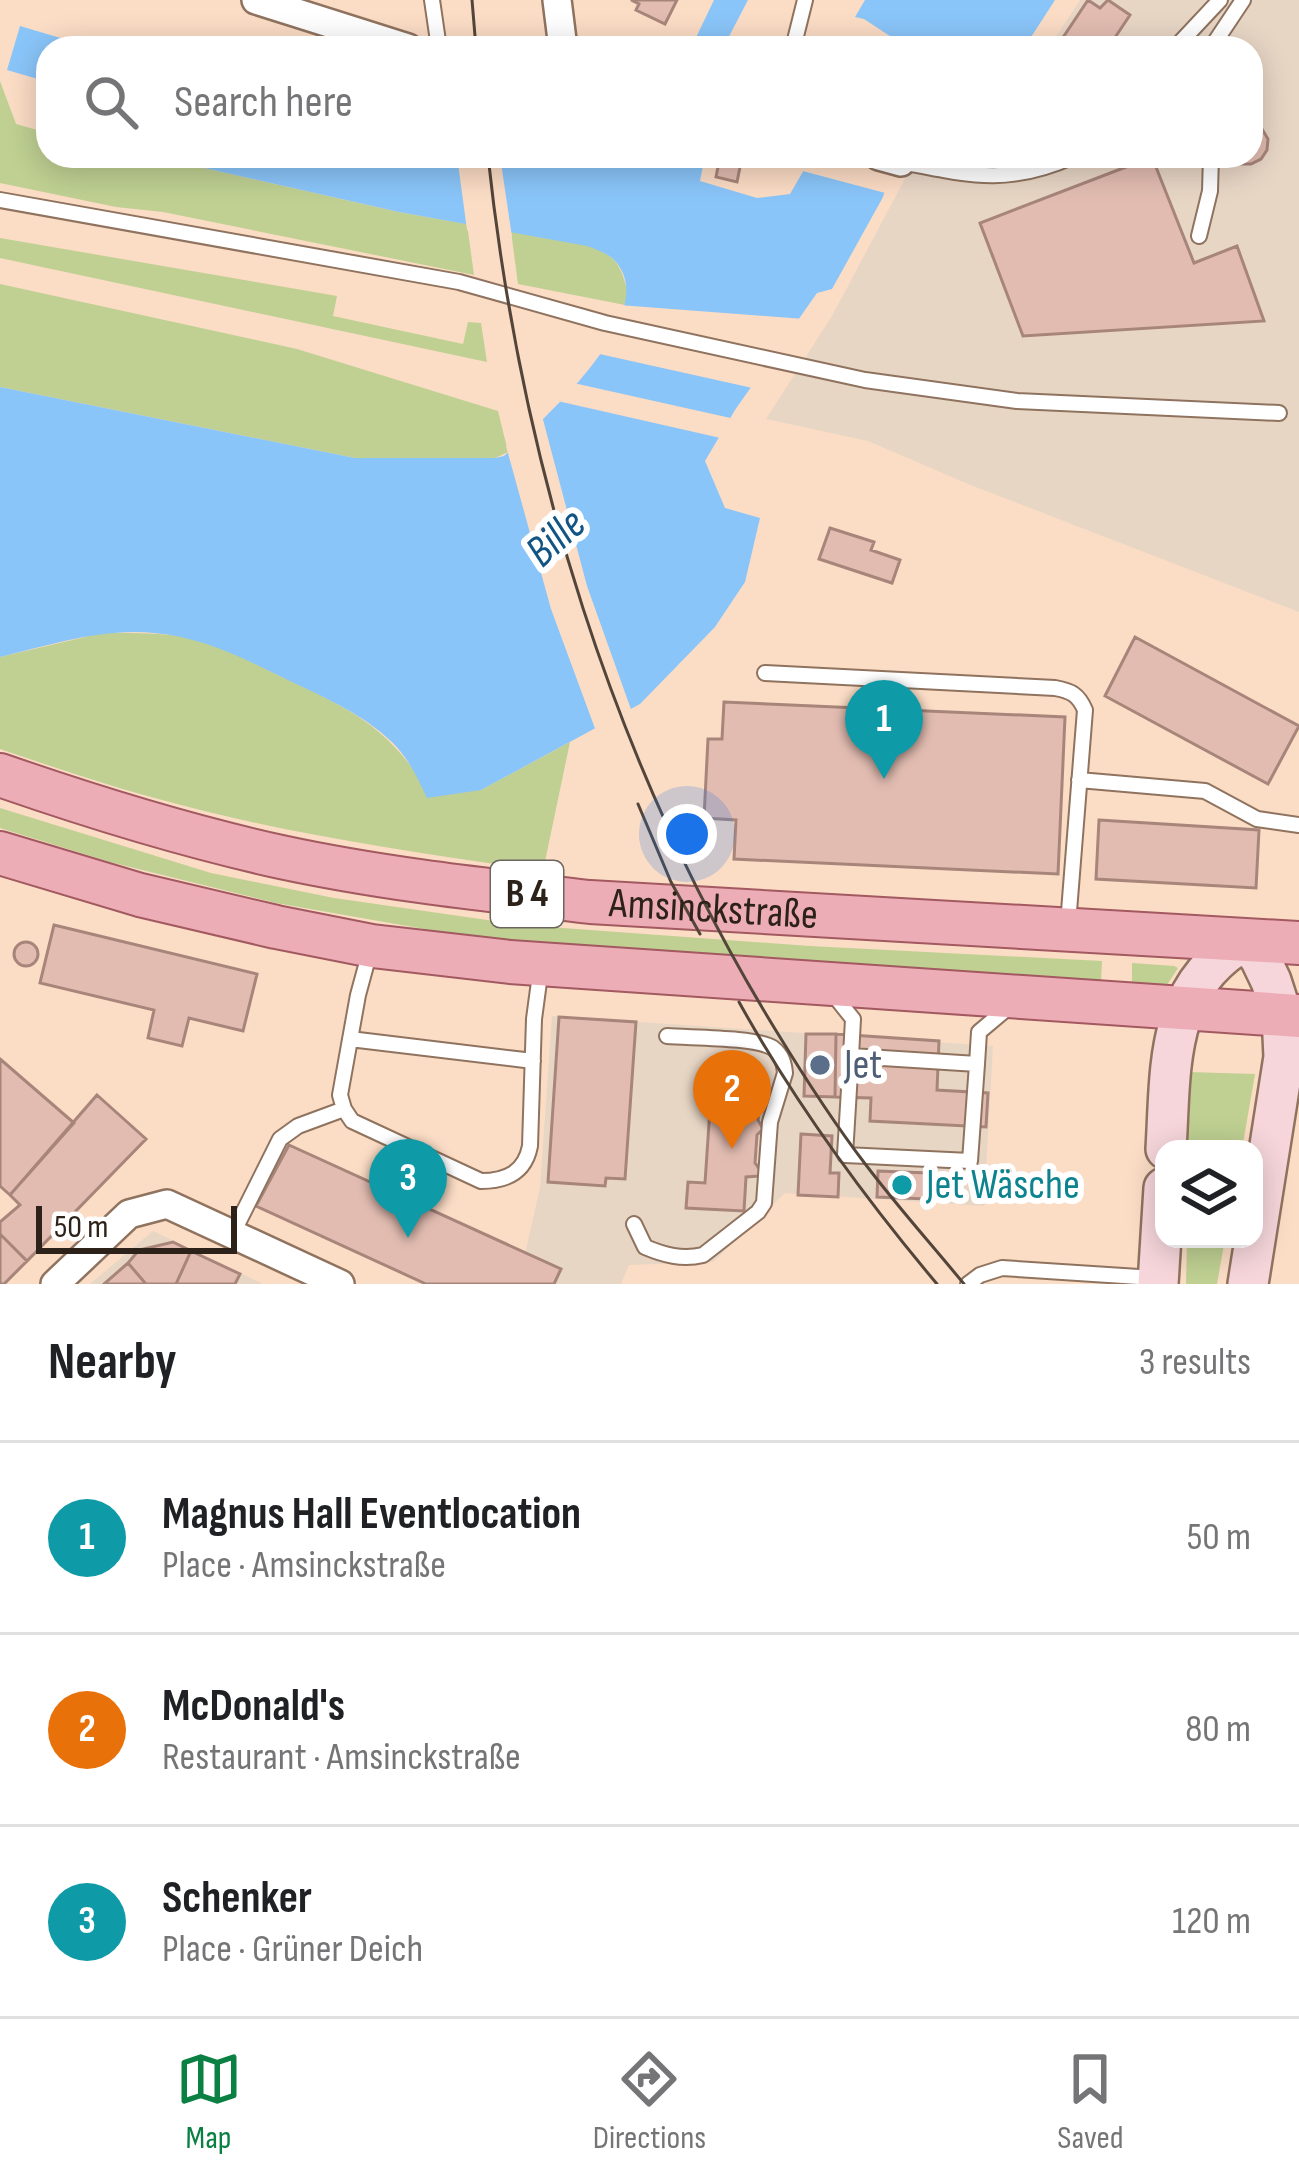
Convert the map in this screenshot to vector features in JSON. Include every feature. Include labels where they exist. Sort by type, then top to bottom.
[{"type":"main road","name":"Amsinckstraße","points":[[0,775],[160,827],[284,858],[412,879],[590,902],[1299,944]]},
{"type":"main road","name":"Amsinckstraße","points":[[0,853],[140,895],[372,946],[826,986],[1291,1016]]},
{"type":"main road","points":[[1167,1140],[1172,1051],[1182,1009],[1222,953],[1246,940],[1291,1016],[1248,1284]]},
{"type":"main road","points":[[1158,1281],[1160,1248]]},
{"type":"street","points":[[256,0],[370,36]]},
{"type":"street","points":[[556,0],[561,36]]},
{"type":"street","points":[[55,1284],[129,1214],[167,1204],[340,1284]]},
{"type":"lane","points":[[432,0],[437,36]]},
{"type":"lane","points":[[796,36],[805,0]]},
{"type":"lane","points":[[1186,36],[1220,0]]},
{"type":"lane","points":[[1219,36],[1244,0]]},
{"type":"lane","points":[[935,168],[1000,177],[1041,168]]},
{"type":"lane","points":[[1199,236],[1211,168]]},
{"type":"lane","points":[[0,200],[459,282],[605,323],[865,380],[1017,400],[1279,413]]},
{"type":"lane","points":[[765,673],[1070,691],[1080,698],[1085,710],[1067,929]]},
{"type":"lane","points":[[1079,780],[1205,791],[1256,819],[1299,825]]},
{"type":"lane","points":[[372,946],[340,1095],[344,1109],[352,1121],[481,1180],[510,1176],[527,1162],[541,964]]},
{"type":"lane","points":[[826,986],[853,1019],[844,1155],[970,1161],[979,1032],[1019,999]]},
{"type":"lane","points":[[634,1224],[645,1247],[667,1256],[704,1256],[758,1212],[766,1192],[770,1122],[785,1073],[779,1055],[770,1046],[750,1041],[667,1036]]},
{"type":"lane","points":[[350,1039],[532,1061]]},
{"type":"lane","points":[[851,1056],[976,1064]]},
{"type":"lane","points":[[233,1233],[280,1139],[298,1126],[344,1109]]},
{"type":"lane","points":[[968,1284],[1002,1268],[1158,1281]]},
{"type":"shaded area","points":[[1080,0],[1299,0],[1299,612],[868,441],[766,419],[832,316],[911,168],[1263,168],[1263,36],[1057,36]]},
{"type":"shaded area","points":[[552,1016],[993,1046],[984,1206],[785,1193],[713,1262],[629,1265],[621,1284],[518,1284],[540,1188]]},
{"type":"shaded area","points":[[153,1231],[263,1284],[90,1284]]},
{"type":"green space","points":[[0,81],[16,124],[36,130],[36,168],[204,168],[467,224],[474,275],[163,212],[0,183]]},
{"type":"green space","points":[[511,231],[566,240],[605,253],[622,273],[629,296],[625,305],[518,284]]},
{"type":"green space","points":[[0,238],[337,296],[333,316],[463,344],[468,322],[481,323],[487,362],[0,258]]},
{"type":"green space","points":[[0,284],[297,349],[498,411],[508,452],[495,458],[355,458],[0,387]]},
{"type":"green space","points":[[102,633],[172,635],[225,649],[351,712],[401,753],[415,772],[481,790],[570,742],[543,871],[395,849],[199,810],[0,749],[0,657]]},
{"type":"green space","points":[[0,808],[211,873],[334,898],[522,925],[1102,961],[1101,983],[533,948],[276,903],[110,862],[0,828]]},
{"type":"green space","points":[[1132,963],[1178,968],[1165,988],[1132,986]]},
{"type":"green space","points":[[1188,1072],[1255,1074],[1244,1140],[1184,1140]]},
{"type":"green space","points":[[1187,1248],[1223,1248],[1217,1284],[1186,1284]]},
{"type":"water","points":[[714,0],[748,0],[729,36],[697,36]]},
{"type":"water","points":[[865,0],[1055,0],[1032,36],[890,36],[855,17]]},
{"type":"water","points":[[20,26],[54,36],[36,36],[36,78],[7,70]]},
{"type":"water","name":"Bille","points":[[204,168],[703,168],[700,181],[757,198],[790,194],[805,168],[894,168],[832,289],[817,293],[705,461],[725,508],[760,518],[745,582],[715,627],[640,704],[481,790],[427,798],[404,756],[370,724],[208,644],[172,635],[115,633],[0,657],[0,387],[355,458],[504,456],[569,392],[612,335],[624,307],[625,280],[612,258],[587,246],[399,212]]},
{"type":"pier","points":[[459,168],[502,168],[512,237],[467,230]]},
{"type":"pier","points":[[800,168],[899,168],[889,194]]},
{"type":"pier","points":[[619,305],[804,319],[757,389],[595,353]]},
{"type":"pier","points":[[569,382],[735,419],[725,439],[553,400]]},
{"type":"pier","points":[[541,412],[587,586],[633,715],[597,734],[551,609],[506,446]]},
{"type":"building","points":[[631,0],[677,0],[665,24],[636,10],[639,4]]},
{"type":"building","points":[[1088,0],[1100,8],[1108,0],[1130,15],[1116,36],[1064,36]]},
{"type":"building","points":[[718,168],[740,168],[737,182],[716,177]]},
{"type":"building","points":[[1123,168],[1156,168],[1194,263],[1237,246],[1264,321],[1023,336],[980,223]]},
{"type":"building","points":[[830,528],[874,542],[871,550],[900,560],[892,583],[819,559]]},
{"type":"building","points":[[1135,637],[1299,726],[1268,784],[1105,696]]},
{"type":"building","points":[[724,702],[1065,717],[1058,874],[734,859],[736,820],[704,818],[708,739],[722,739]]},
{"type":"building","points":[[1099,820],[1259,830],[1256,888],[1096,879]]},
{"type":"building","points":[[54,925],[257,974],[243,1031],[189,1018],[182,1046],[148,1038],[154,1010],[40,983]]},
{"type":"building","points":[[26,942],[38,954],[26,966],[14,954]]},
{"type":"building","points":[[559,1017],[636,1022],[625,1179],[606,1178],[605,1186],[548,1182]]},
{"type":"building","name":"Jet","points":[[806,1034],[836,1034],[835,1097],[804,1096]]},
{"type":"building","points":[[836,1034],[939,1041],[937,1090],[988,1093],[986,1127],[870,1121],[871,1098],[835,1097]]},
{"type":"building","points":[[0,1059],[74,1123],[10,1195],[0,1186]]},
{"type":"building","points":[[712,1079],[761,1082],[758,1120],[763,1129],[757,1135],[755,1163],[761,1171],[759,1176],[746,1177],[744,1211],[686,1208],[688,1182],[705,1183]]},
{"type":"building","points":[[97,1095],[146,1139],[27,1261],[0,1234],[0,1222],[20,1205],[10,1195]]},
{"type":"building","points":[[801,1134],[832,1136],[830,1173],[839,1173],[838,1197],[798,1195]]},
{"type":"building","points":[[289,1145],[561,1269],[554,1284],[426,1284],[256,1206]]},
{"type":"building","name":"Jet Wäsche","points":[[878,1171],[928,1173],[927,1199],[877,1197]]},
{"type":"building","points":[[0,1234],[27,1261],[4,1284],[0,1284]]},
{"type":"building","points":[[173,1242],[191,1251],[176,1284],[146,1284],[128,1263],[139,1250]]},
{"type":"building","points":[[191,1251],[240,1274],[235,1284],[176,1284]]},
{"type":"building","points":[[128,1263],[146,1284],[104,1284]]},
{"type":"tram line","points":[[472,0],[475,36]]},
{"type":"tram line","points":[[490,168],[524,385],[551,498],[583,609],[666,824],[718,928],[807,1081],[866,1165],[964,1284]]},
{"type":"tram line","points":[[638,804],[671,882],[700,934]]},
{"type":"tram line","points":[[739,1002],[831,1148],[937,1284]]},
{"type":"place","name":"Magnus Hall Eventlocation","points":[[884,779]]},
{"type":"place","name":"Jet","points":[[820,1065]]},
{"type":"place","name":"McDonald's","points":[[732,1149]]},
{"type":"place","name":"Jet Wäsche","points":[[902,1185]]},
{"type":"place","name":"Schenker","points":[[408,1238]]}]
